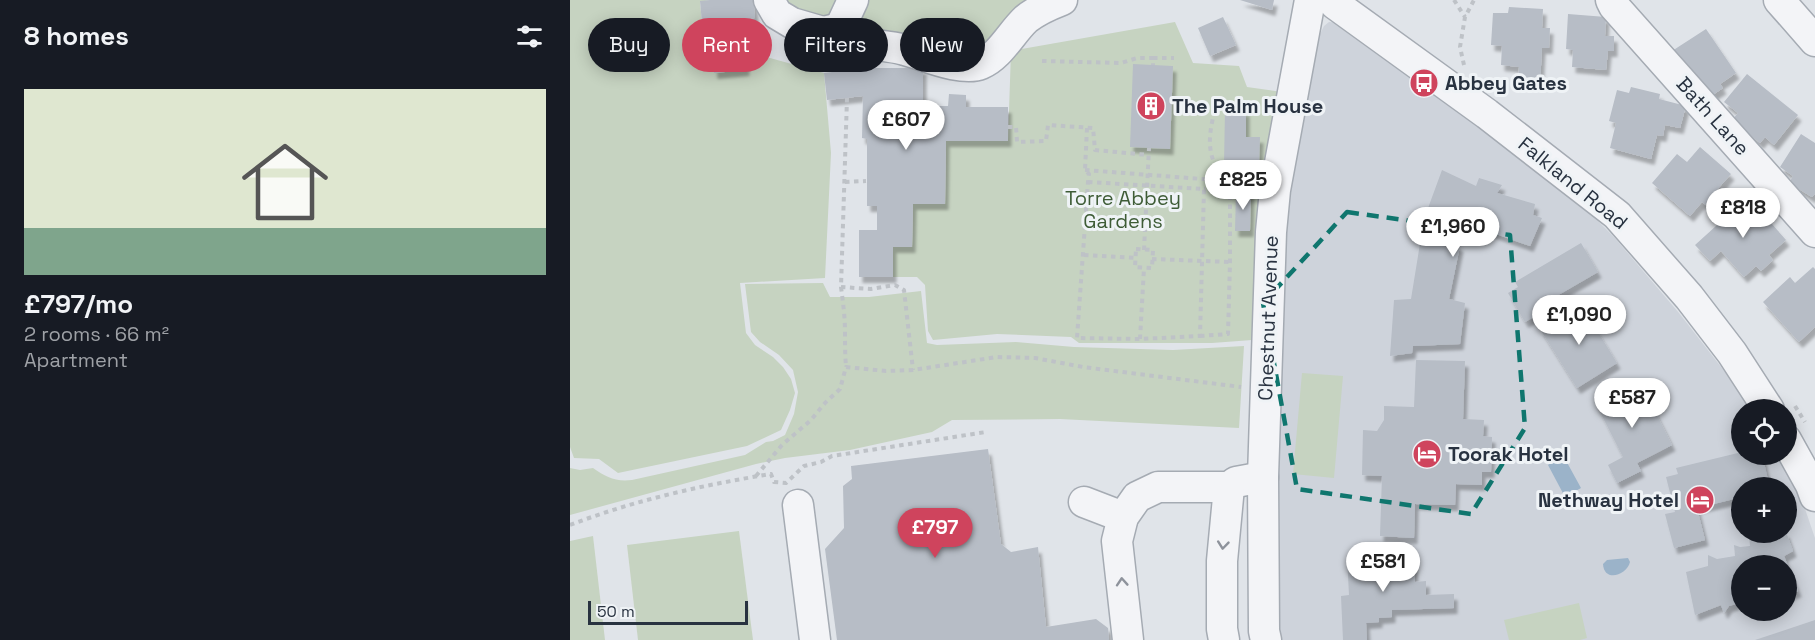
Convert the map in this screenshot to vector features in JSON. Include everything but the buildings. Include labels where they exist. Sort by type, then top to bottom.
[{"type":"street","points":[[769,0],[777,14],[784,18]]},
{"type":"street","points":[[845,18],[853,0]]},
{"type":"street","points":[[888,47],[903,49],[939,62],[980,65],[993,55],[1025,20],[1043,7],[1062,0]]},
{"type":"street","name":"Chestnut Avenue","points":[[1265,635],[1263,477],[1269,278],[1275,190],[1310,0]]},
{"type":"street","name":"Falkland Road","points":[[1333,0],[1335,4],[1390,45],[1487,114],[1617,215],[1689,297],[1732,353],[1762,399]]},
{"type":"street","name":"Bath Lane","points":[[1611,0],[1815,232]]},
{"type":"street","points":[[1779,0],[1815,41]]},
{"type":"street","points":[[1797,459],[1814,488]]},
{"type":"street","points":[[1128,640],[1117,541],[1123,517],[1137,497],[1158,487],[1229,487],[1236,482],[1263,477]]},
{"type":"street","points":[[1263,477],[1254,491],[1248,510],[1249,582],[1265,635]]},
{"type":"street","points":[[1224,640],[1222,561],[1229,487]]},
{"type":"street","points":[[1084,502],[1123,517]]},
{"type":"street","points":[[798,505],[815,640]]},
{"type":"path","points":[[1454,0],[1465,17]]},
{"type":"path","points":[[1464,67],[1460,47],[1465,17],[1474,0]]},
{"type":"path","points":[[1042,61],[1121,63],[1137,58],[1174,58]]},
{"type":"path","points":[[1153,58],[1153,65]]},
{"type":"path","points":[[756,476],[782,445],[811,420],[840,389],[846,367],[841,287],[848,98]]},
{"type":"path","points":[[1087,128],[1085,170],[1089,174],[1077,338],[1140,339],[1228,334],[1230,189],[1228,181],[1215,164],[1211,152],[1210,127],[1217,102]]},
{"type":"path","points":[[1008,127],[1016,127],[1017,142],[1046,141],[1048,125],[1093,128],[1095,150],[1148,155]]},
{"type":"path","points":[[1144,250],[1149,148]]},
{"type":"path","points":[[1085,170],[1228,181]]},
{"type":"path","points":[[845,183],[867,181]]},
{"type":"path","points":[[1088,182],[1230,189]]},
{"type":"path","points":[[1200,336],[1204,189]]},
{"type":"path","points":[[1136,249],[1144,250],[1153,250],[1152,268],[1135,267],[1136,249]]},
{"type":"path","points":[[1084,255],[1136,258]]},
{"type":"path","points":[[1152,259],[1230,262]]},
{"type":"path","points":[[1140,339],[1144,268]]},
{"type":"path","points":[[841,287],[871,289],[895,285],[904,290],[913,370]]},
{"type":"path","points":[[846,367],[886,371],[913,370],[997,357],[1035,358],[1083,367],[1266,389]]},
{"type":"path","points":[[570,525],[603,512],[687,490],[756,476],[771,474],[774,482],[786,483],[804,466],[821,462],[832,456],[986,432]]},
{"type":"highlighted area","points":[[1347,212],[1510,235],[1525,428],[1471,514],[1297,489],[1263,303]]},
{"type":"shaded area","points":[[1329,22],[1342,23],[1567,190],[1614,237],[1679,313],[1745,399],[1731,399],[1731,465],[1786,465],[1794,477],[1731,477],[1731,543],[1797,543],[1797,486],[1815,538],[1815,640],[1276,640],[1271,614],[1288,171],[1318,38],[1324,26]]},
{"type":"green space","points":[[570,0],[710,0],[700,2],[702,18],[682,18],[682,72],[772,72],[772,59],[784,62],[784,72],[824,73],[831,153],[825,278],[740,283],[746,333],[755,345],[783,367],[791,379],[795,393],[790,410],[781,430],[747,446],[618,473],[599,459],[574,458],[570,447]]},
{"type":"green space","points":[[769,0],[1062,0],[985,50],[985,18],[900,18],[900,44],[888,40],[888,18],[822,18]]},
{"type":"green space","name":"Torre Abbey Gardens","points":[[1175,22],[1193,63],[1239,66],[1247,87],[1282,92],[1259,191],[1252,340],[1212,343],[1079,343],[1071,337],[997,334],[933,340],[928,331],[925,285],[917,277],[893,277],[893,247],[912,247],[913,204],[945,204],[946,141],[1008,141],[1011,51]]},
{"type":"green space","points":[[823,283],[830,297],[869,297],[921,291],[927,343],[937,345],[1016,342],[1074,347],[1173,350],[1244,346],[1239,428],[1060,419],[952,420],[932,432],[850,450],[756,464],[570,515],[570,468],[580,470],[593,468],[611,478],[632,480],[745,455],[766,442],[785,435],[794,414],[798,392],[793,370],[751,332],[745,284]]},
{"type":"green space","points":[[1302,373],[1343,376],[1334,478],[1293,474]]},
{"type":"green space","points":[[739,531],[753,640],[638,640],[627,545]]},
{"type":"green space","points":[[593,536],[605,640],[570,640],[570,541]]},
{"type":"green space","points":[[1579,603],[1587,638],[1580,640],[1509,640],[1504,620]]},
{"type":"water","points":[[1555,455],[1560,458],[1564,457],[1581,488],[1565,497],[1548,465],[1552,462],[1551,457]]},
{"type":"water","points":[[1628,558],[1630,562],[1628,567],[1616,575],[1607,574],[1604,570],[1603,564],[1607,560]]},
{"type":"place","name":"Abbey Gates","points":[[1424,83]]},
{"type":"place","name":"The Palm House","points":[[1151,106]]},
{"type":"place","name":"Toorak Hotel","points":[[1427,454]]},
{"type":"place","name":"Nethway Hotel","points":[[1700,500]]}]
